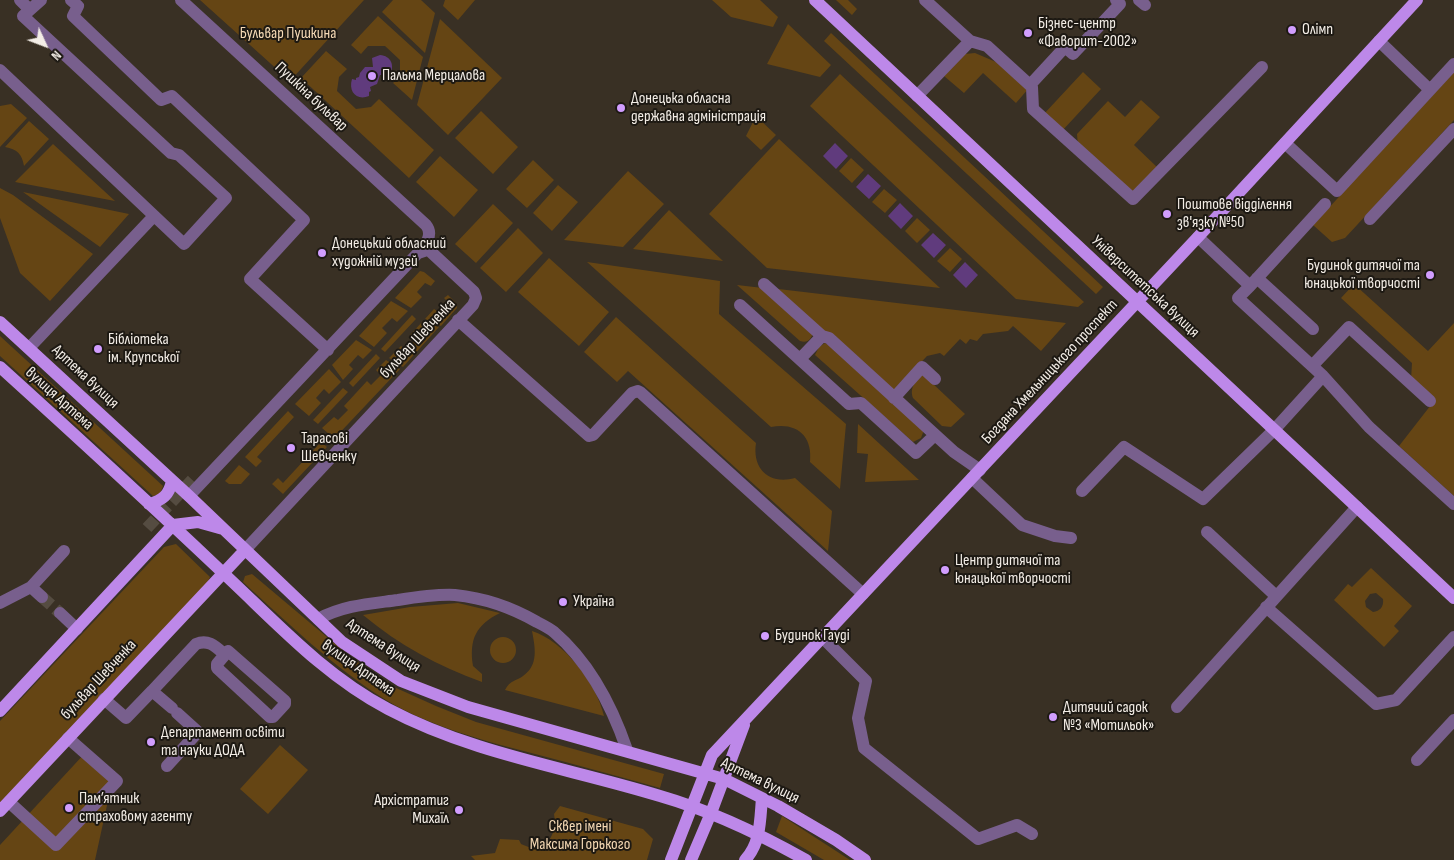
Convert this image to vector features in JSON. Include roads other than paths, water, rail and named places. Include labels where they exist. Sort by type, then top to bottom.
[{"type":"main road","name":"Університетська вулиця","points":[[814,0],[1454,598]]},
{"type":"main road","name":"Богдана Хмельницького проспект","points":[[671,860],[712,755],[1198,237],[1417,0]]},
{"type":"main road","name":"Артема вулиця","points":[[0,322],[189,496],[342,642],[401,681],[468,707],[627,750],[724,779],[836,840],[865,860]]},
{"type":"main road","name":"вулиця Артема","points":[[0,367],[325,669],[357,691],[389,710],[449,737],[531,762],[659,795],[711,813],[759,834]]},
{"type":"main road","points":[[149,504],[159,501],[168,494],[172,481]]},
{"type":"main road","points":[[0,712],[172,526],[198,522],[224,530]]},
{"type":"main road","name":"бульвар Шевченка","points":[[4,806],[245,550]]},
{"type":"main road","name":"Богдана Хмельницького проспект","points":[[691,860],[711,813],[745,720]]},
{"type":"main road","points":[[745,860],[752,852],[759,834],[762,798]]},
{"type":"main road","points":[[759,834],[806,860]]},
{"type":"street","points":[[0,70],[153,217],[184,244],[226,198],[179,155],[171,153],[23,16],[25,4],[41,0]]},
{"type":"street","points":[[71,0],[78,6],[73,16],[161,100],[172,96],[304,220],[250,279],[328,350]]},
{"type":"street","name":"Пушкіна бульвар","points":[[181,0],[429,230],[428,240],[418,253]]},
{"type":"street","points":[[925,0],[970,40],[987,46],[1030,85],[1032,87],[1032,109],[1132,199],[1262,67]]},
{"type":"street","points":[[1030,85],[1065,47],[1073,54],[1120,4],[1116,0]]},
{"type":"street","points":[[917,96],[970,40]]},
{"type":"street","points":[[1379,42],[1430,90]]},
{"type":"street","points":[[1285,143],[1337,191],[1454,64]]},
{"type":"street","points":[[1370,219],[1454,130]]},
{"type":"street","points":[[1325,204],[1238,298],[1312,366],[1368,427],[1454,504]]},
{"type":"street","points":[[29,348],[153,217]]},
{"type":"street","points":[[1198,237],[1313,329]]},
{"type":"street","name":"бульвар Шевченка","points":[[245,550],[475,301],[474,292],[431,252],[427,250],[418,253]]},
{"type":"street","points":[[189,496],[418,253]]},
{"type":"street","points":[[764,284],[822,336],[829,338],[954,452],[1022,525],[1054,536],[1071,538]]},
{"type":"street","points":[[740,305],[849,404],[861,403],[916,453],[935,435]]},
{"type":"street","points":[[458,320],[589,436],[593,435],[632,394],[640,392],[863,594]]},
{"type":"street","points":[[1312,366],[1349,327],[1430,401]]},
{"type":"street","points":[[800,359],[822,336]]},
{"type":"street","points":[[894,398],[922,367],[936,379]]},
{"type":"street","points":[[1082,491],[1124,447],[1203,498],[1274,430],[1322,376]]},
{"type":"street","points":[[1177,707],[1357,507]]},
{"type":"street","points":[[1207,532],[1276,596]]},
{"type":"street","points":[[0,603],[31,587],[64,551]]},
{"type":"street","points":[[31,587],[42,597]]},
{"type":"street","points":[[318,620],[344,607],[426,596],[454,595],[488,600],[521,613],[552,631],[574,652],[613,712],[627,750]]},
{"type":"street","points":[[1266,607],[1376,704],[1396,700],[1454,637]]},
{"type":"street","points":[[60,613],[77,629]]},
{"type":"street","points":[[823,638],[866,682],[858,718],[864,748],[978,839],[1017,825],[1032,834]]},
{"type":"street","points":[[104,699],[126,718],[196,644],[208,642],[224,654]]},
{"type":"street","points":[[228,651],[230,652],[285,702],[274,717],[270,717],[217,668],[217,664],[224,654],[228,651]]},
{"type":"street","points":[[152,690],[197,730],[198,733],[167,766]]},
{"type":"street","points":[[1418,760],[1454,720]]},
{"type":"street","points":[[4,806],[56,845],[117,781],[68,738]]},
{"type":"tunnel","points":[[147,528],[195,477]]},
{"type":"tunnel","points":[[42,597],[60,613]]},
{"type":"place","name":"Олімп","points":[[1292,30]]},
{"type":"place","name":"Бізнес-центр «Фаворит-2002»","points":[[1028,33]]},
{"type":"place","name":"Пальма Мерцалова","points":[[372,76]]},
{"type":"place","name":"Донецька обласна державна адміністрація","points":[[621,108]]},
{"type":"place","name":"Поштове відділення зв'язку №50","points":[[1167,214]]},
{"type":"place","name":"Донецький обласний художній музей","points":[[322,253]]},
{"type":"place","name":"Будинок дитячої та юнацької творчості","points":[[1430,275]]},
{"type":"place","name":"Бібліотека ім. Крупської","points":[[98,349]]},
{"type":"place","name":"Тарасові Шевченку","points":[[291,448]]},
{"type":"place","name":"Центр дитячої та юнацької творчості","points":[[945,570]]},
{"type":"place","name":"Україна","points":[[563,602]]},
{"type":"place","name":"Будинок Гауді","points":[[765,636]]},
{"type":"place","name":"Дитячий садок №3 «Мотильок»","points":[[1053,717]]},
{"type":"place","name":"Департамент освіти та науки ДОДА","points":[[151,742]]},
{"type":"place","name":"Пам’ятник страховому агенту","points":[[69,808]]},
{"type":"place","name":"Архістратиг Михаїл","points":[[459,810]]},
{"type":"park label","name":"Бульвар Пушкина","points":[[288,34]]},
{"type":"park label","name":"Сквер імені Максима Горького","points":[[580,836]]}]
